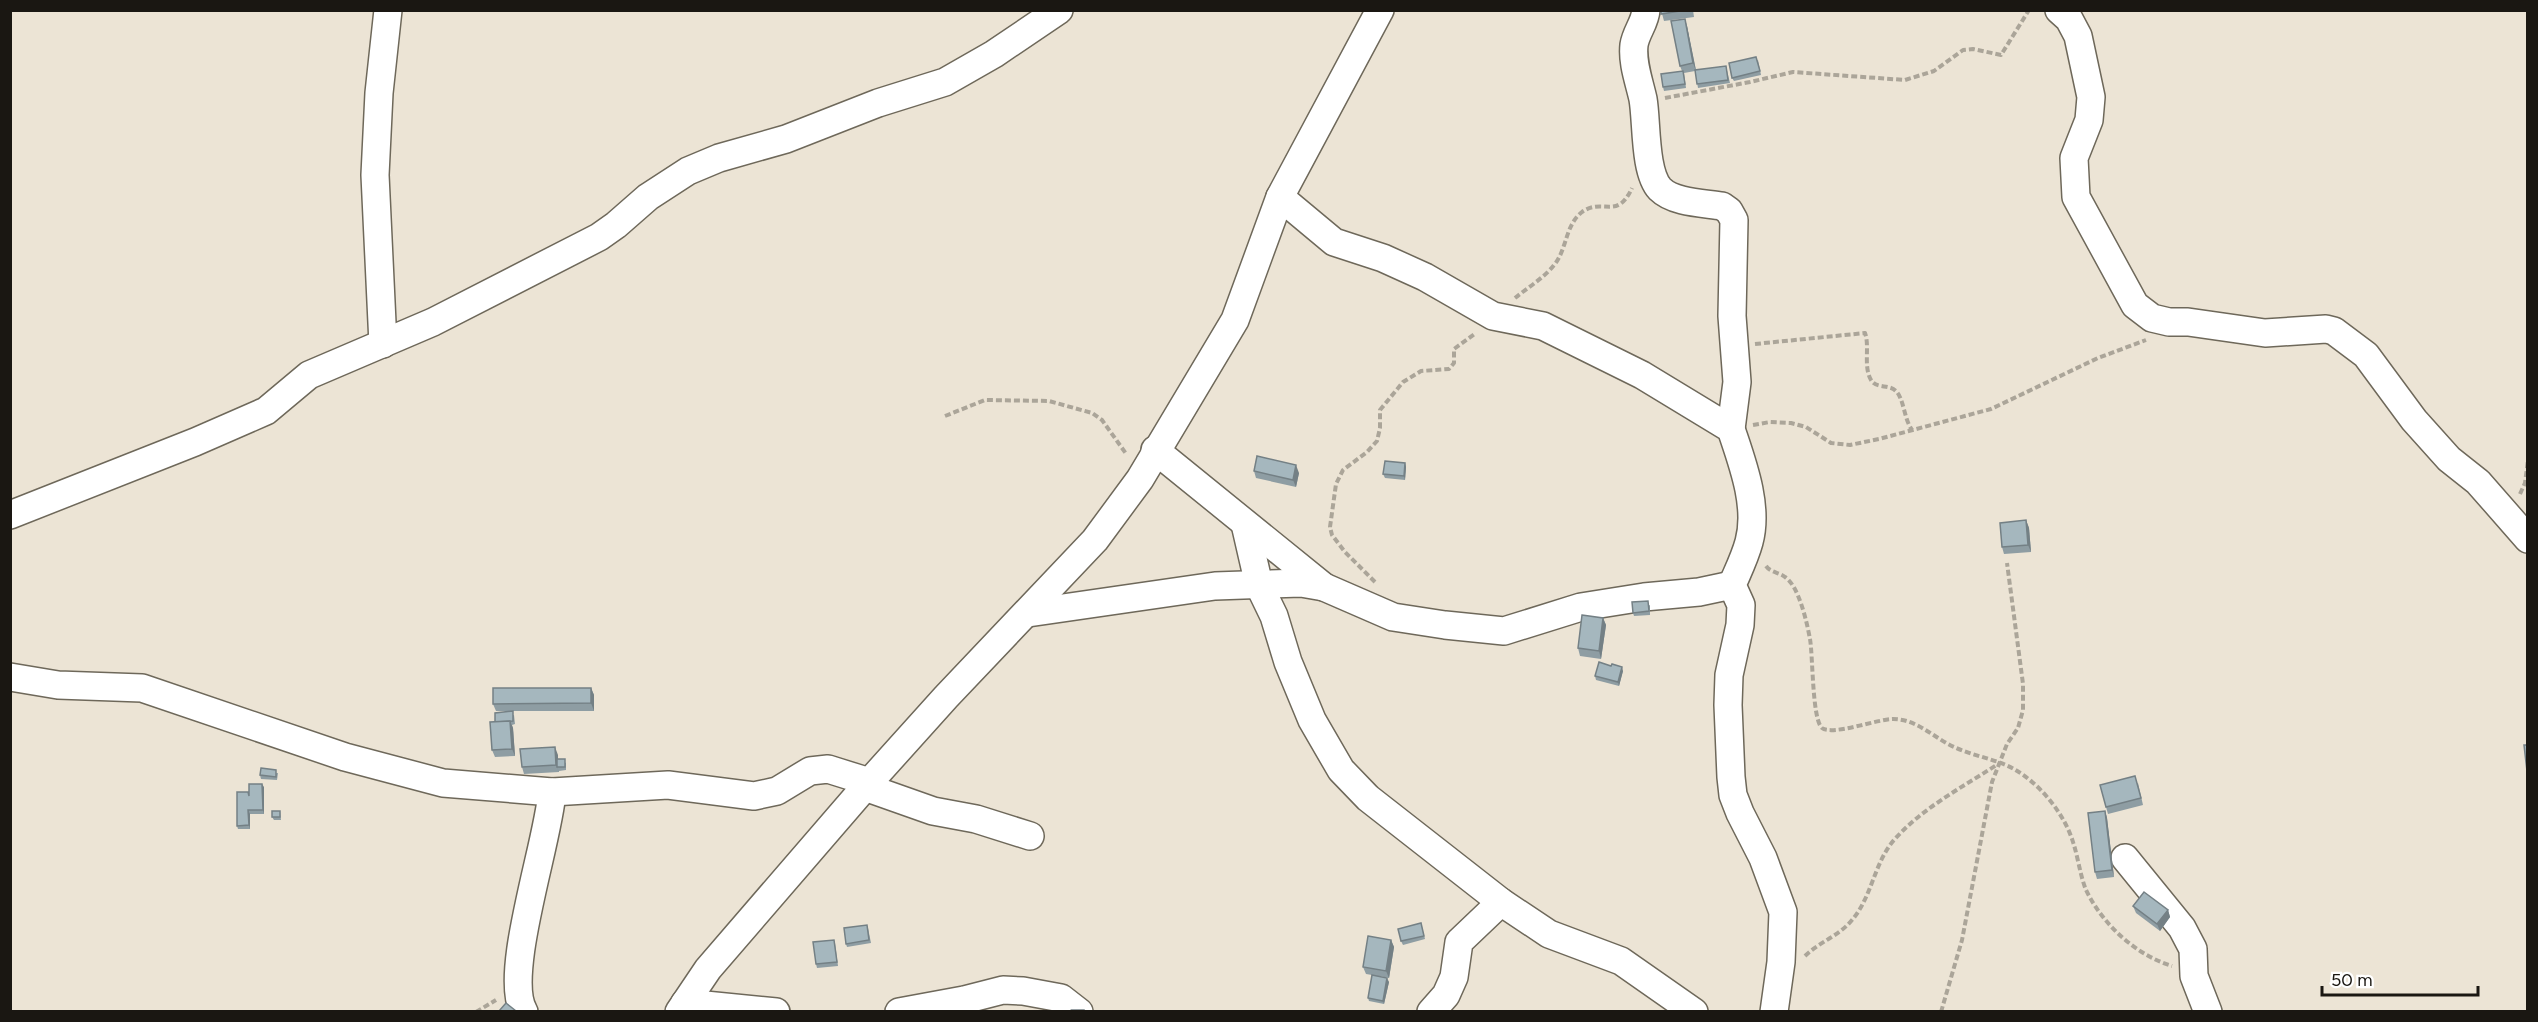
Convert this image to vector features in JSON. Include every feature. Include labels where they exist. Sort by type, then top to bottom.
[{"type":"street","points":[[383,344],[375,176],[379,93],[387,10]]},
{"type":"street","points":[[10,515],[266,411],[309,375],[383,344],[486,296],[599,237],[648,197],[688,171],[719,158],[786,139],[878,103],[945,82],[994,54],[1059,10]]},
{"type":"street","points":[[682,1007],[708,969],[867,786],[946,697],[1095,540],[1140,479],[1155,450],[1235,320],[1280,197],[1380,10]]},
{"type":"street","points":[[1646,10],[1645,18],[1636,35],[1633,55],[1643,101],[1647,151],[1660,189],[1685,199],[1722,206],[1732,216],[1734,230],[1732,316],[1737,382],[1731,429],[1747,477],[1750,498],[1749,540],[1732,585],[1741,605],[1740,625],[1729,675],[1731,777],[1733,795],[1763,858],[1783,912],[1779,985],[1774,1011]]},
{"type":"street","points":[[2059,10],[2069,19],[2078,36],[2091,97],[2089,120],[2074,158],[2076,197],[2135,305],[2152,318],[2169,322],[2188,322],[2265,333],[2326,329],[2334,331],[2366,355],[2414,420],[2449,459],[2478,482],[2528,538]]},
{"type":"street","points":[[1280,197],[1334,242],[1383,258],[1425,277],[1493,316],[1543,326],[1642,375],[1731,429]]},
{"type":"street","points":[[1155,450],[1324,587]]},
{"type":"street","points":[[1245,524],[1259,585],[1274,616],[1280,641],[1312,720],[1341,770],[1368,798],[1501,902],[1549,934],[1621,961],[1694,1011]]},
{"type":"street","points":[[1028,613],[1215,586],[1301,583],[1324,587],[1393,617],[1504,631],[1581,607],[1699,592],[1732,585]]},
{"type":"street","points":[[10,677],[58,685],[142,688],[345,757],[443,783],[552,792],[668,785],[754,796],[777,791],[810,771],[828,770],[860,779],[867,786],[933,811],[976,819],[1030,836]]},
{"type":"street","points":[[524,1011],[517,992],[522,946],[552,792]]},
{"type":"street","points":[[2125,858],[2182,927],[2193,949],[2194,976],[2208,1011]]},
{"type":"street","points":[[1431,1011],[1446,995],[1450,986],[1457,965],[1459,942],[1501,902]]},
{"type":"street","points":[[899,1011],[964,1000],[1003,990],[1061,998],[1079,1011]]},
{"type":"street","points":[[682,1007],[776,1011]]},
{"type":"path","points":[[1643,101],[1793,72],[1905,80],[1934,71],[1963,50],[1973,49],[2001,56],[2029,10]]},
{"type":"path","points":[[1393,617],[1386,595],[1332,535],[1330,527],[1336,484],[1343,470],[1377,441],[1380,410],[1389,396],[1403,382],[1420,371],[1449,369],[1454,363],[1454,349],[1484,327],[1493,316],[1555,265],[1573,223],[1582,212],[1590,208],[1616,208],[1622,204],[1634,184]]},
{"type":"path","points":[[2528,254],[2528,263]]},
{"type":"path","points":[[1731,429],[1770,422],[1791,423],[1806,427],[1831,443],[1850,445],[1912,430],[1990,408],[2098,358],[2145,340],[2169,322]]},
{"type":"path","points":[[1734,346],[1865,333],[1870,378],[1875,384],[1894,389],[1898,393],[1905,421],[1912,430]]},
{"type":"path","points":[[945,416],[985,400],[1049,401],[1092,413],[1102,420],[1121,444],[1140,479]]},
{"type":"path","points":[[2511,517],[2525,483],[2528,459]]},
{"type":"path","points":[[1749,540],[1768,569],[1787,577],[1799,599],[1811,641],[1814,699],[1820,726],[1824,730],[1834,731],[1864,723],[1894,719],[1906,721],[1953,747],[2012,768],[2026,777],[2043,792],[2057,812],[2072,839],[2085,888],[2107,920],[2124,939],[2147,956],[2194,976]]},
{"type":"path","points":[[1941,1011],[1962,940],[1992,782],[1998,763],[2018,728],[2023,710],[2023,684],[2007,563]]},
{"type":"path","points":[[1779,985],[1814,947],[1842,931],[1854,918],[1872,887],[1883,857],[1894,840],[1922,814],[1998,763]]},
{"type":"building","points":[[1661,10],[1686,10],[1661,14]]},
{"type":"building","points":[[1685,19],[1693,63],[1680,66],[1671,21]]},
{"type":"building","points":[[1756,57],[1760,71],[1732,78],[1729,63]]},
{"type":"building","points":[[1726,66],[1728,80],[1697,84],[1695,70]]},
{"type":"building","points":[[1683,71],[1685,84],[1663,87],[1661,74]]},
{"type":"building","points":[[1257,456],[1296,465],[1293,480],[1254,471]]},
{"type":"building","points":[[1385,461],[1405,463],[1404,476],[1383,474]]},
{"type":"building","points":[[2026,520],[2028,545],[2002,547],[2000,523]]},
{"type":"building","points":[[1648,601],[1649,611],[1633,613],[1632,602]]},
{"type":"building","points":[[1582,615],[1603,618],[1599,651],[1578,648]]},
{"type":"building","points":[[1599,662],[1622,667],[1618,682],[1595,676]]},
{"type":"building","points":[[493,688],[591,688],[591,703],[493,704]]},
{"type":"building","points":[[513,711],[513,721],[495,722],[495,713]]},
{"type":"building","points":[[510,721],[512,749],[492,750],[490,722]]},
{"type":"building","points":[[2524,745],[2528,745],[2528,780]]},
{"type":"building","points":[[555,747],[556,765],[522,767],[520,749]]},
{"type":"building","points":[[557,759],[565,759],[565,767],[557,767]]},
{"type":"building","points":[[261,768],[276,770],[276,777],[260,775]]},
{"type":"building","points":[[2135,776],[2141,798],[2106,807],[2100,785]]},
{"type":"building","points":[[249,784],[262,784],[263,810],[248,810],[249,825],[237,826],[237,792],[248,792],[249,796]]},
{"type":"building","points":[[272,811],[280,811],[280,817],[272,817]]},
{"type":"building","points":[[2105,811],[2112,870],[2095,872],[2088,813]]},
{"type":"building","points":[[2144,892],[2168,910],[2157,924],[2133,906]]},
{"type":"building","points":[[1421,923],[1424,936],[1401,941],[1398,929]]},
{"type":"building","points":[[867,925],[869,940],[846,944],[844,928]]},
{"type":"building","points":[[1368,936],[1391,940],[1386,971],[1363,967]]},
{"type":"building","points":[[834,940],[837,962],[816,964],[813,942]]},
{"type":"building","points":[[1372,975],[1387,978],[1383,1001],[1368,998]]},
{"type":"building","points":[[506,1003],[516,1011],[499,1011]]}]
